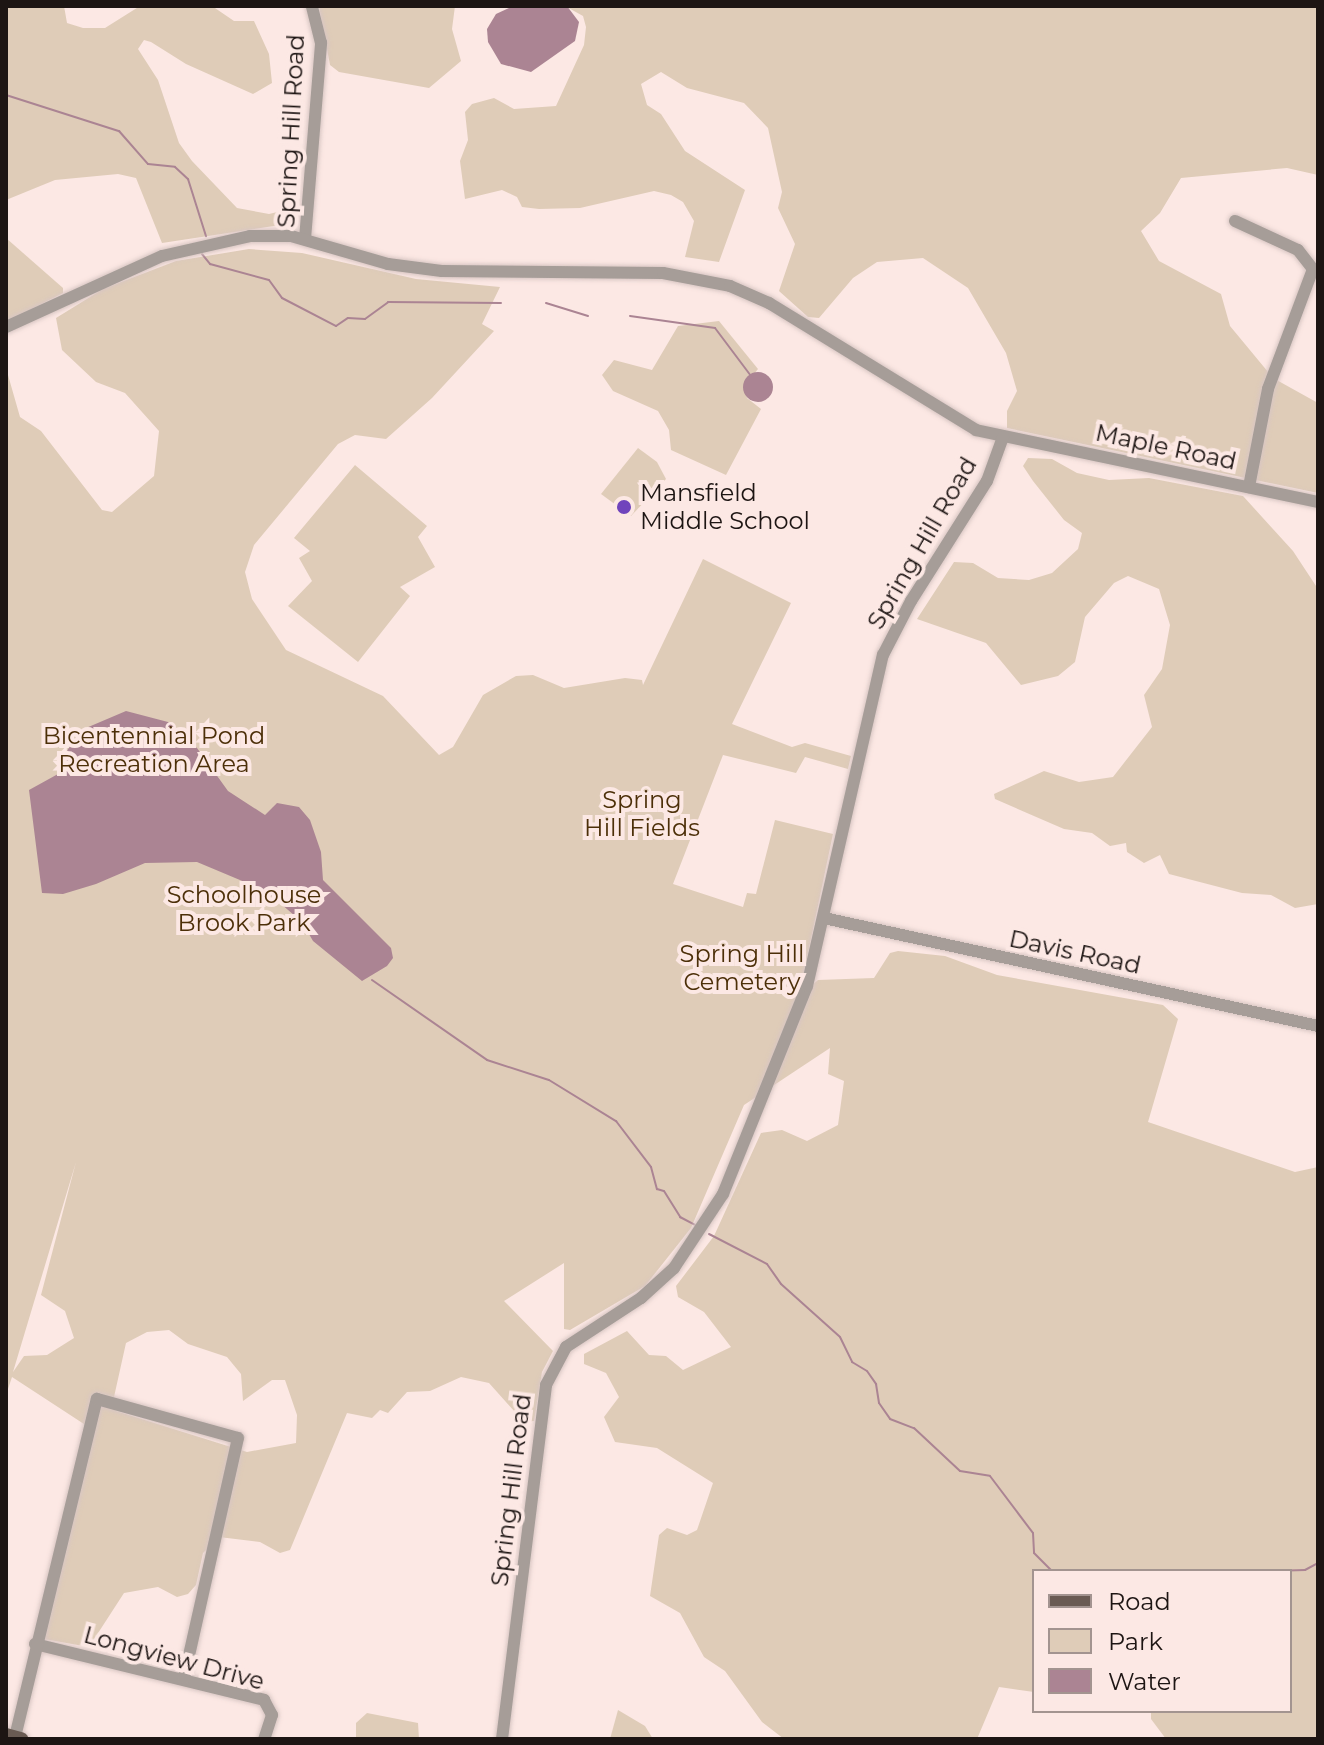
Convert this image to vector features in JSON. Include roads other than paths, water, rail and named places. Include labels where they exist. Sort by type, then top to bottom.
[{"type":"street","name":"Spring Hill Road","points":[[312,6],[321,43],[305,239],[388,264],[442,271],[663,273],[730,286],[769,303],[976,430],[1003,437],[987,481],[911,601],[883,655],[807,986],[723,1194],[674,1268],[641,1298],[566,1347],[546,1385],[502,1739]]},
{"type":"street","points":[[1235,221],[1298,250],[1313,269],[1268,389],[1249,487]]},
{"type":"street","points":[[6,327],[119,274],[198,244],[250,236],[305,239]]},
{"type":"street","name":"Maple Road","points":[[1003,437],[1318,502]]},
{"type":"street","name":"Davis Road","points":[[824,918],[1318,1026]]},
{"type":"street","points":[[14,1737],[97,1399],[238,1438],[184,1678]]},
{"type":"street","name":"Longview Drive","points":[[35,1644],[264,1700],[272,1715],[264,1739]]},
{"type":"water","points":[[513,6],[567,6],[579,22],[575,41],[531,72],[501,64],[488,42],[487,29],[496,14]]},
{"type":"water","points":[[758,372],[764,373],[772,381],[772,393],[764,401],[758,402],[752,401],[744,393],[743,387],[744,381],[752,373]]},
{"type":"water","points":[[126,711],[168,722],[197,748],[228,791],[265,815],[277,803],[299,807],[310,820],[321,852],[323,880],[391,948],[393,958],[387,966],[362,981],[313,941],[302,922],[266,891],[197,862],[145,863],[63,894],[42,893],[29,790],[58,774],[68,749],[86,728]]},
{"type":"waterway","points":[[6,95],[119,131],[148,164],[175,167],[188,179],[206,236]]},
{"type":"waterway","points":[[202,254],[210,264],[269,280],[282,298],[336,326],[348,318],[365,319],[388,302],[501,303]]},
{"type":"waterway","points":[[546,303],[588,316]]},
{"type":"waterway","points":[[630,316],[715,328],[751,376]]},
{"type":"waterway","points":[[372,980],[487,1060],[549,1080],[616,1121],[651,1167],[657,1189],[664,1191],[680,1217],[695,1225]]},
{"type":"waterway","points":[[709,1234],[767,1264],[781,1284],[840,1337],[852,1362],[867,1371],[876,1384],[879,1403],[890,1419],[914,1428],[960,1471],[990,1476],[1033,1533],[1034,1553],[1050,1569]]},
{"type":"waterway","points":[[1292,1570],[1305,1570],[1318,1563]]},
{"type":"place","name":"Mansfield Middle School","points":[[624,507]]},
{"type":"park label","name":"Bicentennial Pond Recreation Area","points":[[154,750]]},
{"type":"park label","name":"Spring Hill Fields","points":[[642,814]]},
{"type":"park label","name":"Schoolhouse Brook Park","points":[[244,909]]},
{"type":"park label","name":"Spring Hill Cemetery","points":[[742,968]]}]
